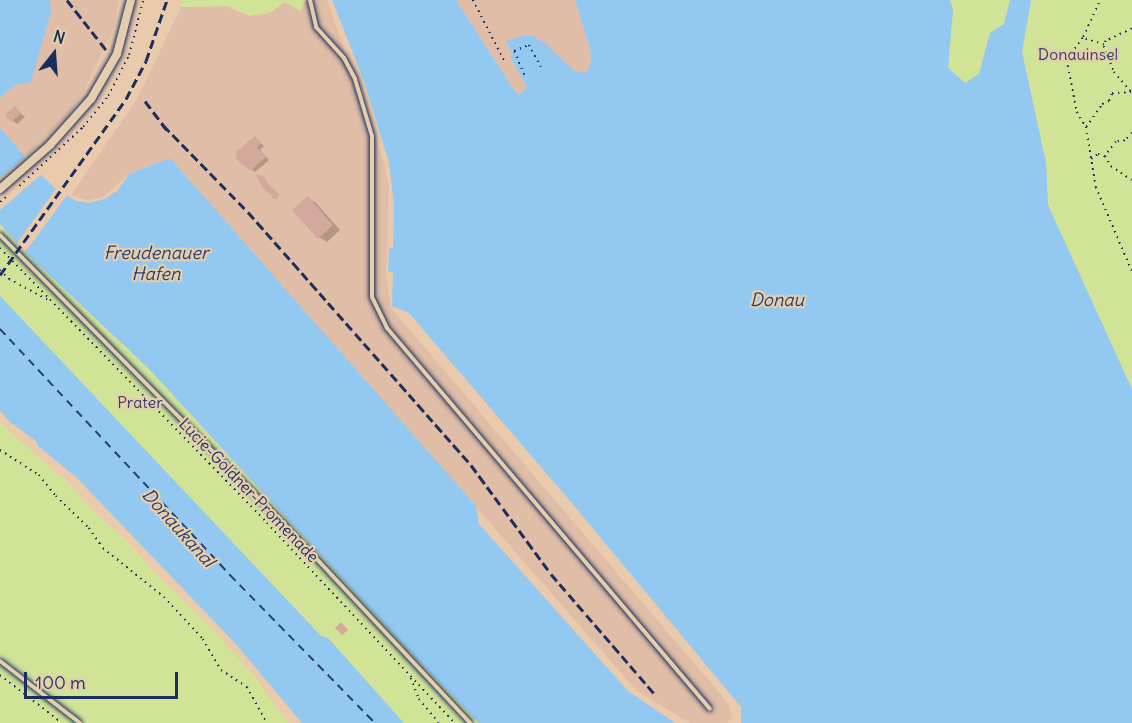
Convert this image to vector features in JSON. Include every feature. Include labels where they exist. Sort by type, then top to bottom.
[{"type":"street","points":[[0,189],[76,119],[101,85],[117,54],[131,0]]},
{"type":"lane","points":[[310,0],[316,27],[344,58],[355,79],[372,136],[372,297],[387,328],[710,709]]},
{"type":"lane","points":[[0,235],[285,525],[470,723]]},
{"type":"lane","points":[[0,661],[80,723]]},
{"type":"path","points":[[473,0],[505,62]]},
{"type":"path","points":[[1100,0],[1083,38],[1068,59],[1068,66],[1077,112],[1086,128],[1096,187],[1132,271]]},
{"type":"path","points":[[1104,45],[1106,41],[1132,29]]},
{"type":"path","points":[[1083,38],[1104,45]]},
{"type":"path","points":[[524,75],[514,51],[529,45],[541,67]]},
{"type":"path","points":[[1104,45],[1114,72],[1132,93]]},
{"type":"path","points":[[1086,128],[1102,104],[1109,101],[1112,93],[1132,93]]},
{"type":"path","points":[[1105,156],[1111,152],[1116,142],[1125,141],[1132,133]]},
{"type":"path","points":[[1090,160],[1098,154],[1105,156],[1111,166],[1132,180]]},
{"type":"path","name":"Lucie-Goldner-Promenade","points":[[0,248],[267,523],[455,723]]},
{"type":"path","points":[[0,270],[9,279],[53,303]]},
{"type":"path","points":[[0,450],[39,475],[56,496],[89,528],[103,548],[164,597],[203,639],[220,670],[247,687],[267,723]]},
{"type":"path","points":[[0,675],[62,723]]},
{"type":"path","points":[[411,677],[419,699],[439,723]]},
{"type":"shaded area","points":[[50,0],[119,0],[114,28],[80,98],[70,113],[25,157],[0,128],[0,98],[15,85],[51,12]]},
{"type":"shaded area","points":[[327,0],[384,163],[389,187],[386,275],[391,308],[728,703],[732,718],[727,723],[690,723],[637,691],[170,158],[129,174],[103,197],[87,200],[71,195],[137,99],[181,7],[227,6],[236,11],[269,13],[285,2]]},
{"type":"shaded area","points":[[456,0],[575,0],[590,49],[591,63],[588,70],[584,73],[573,70],[546,44],[533,36],[521,36],[506,41],[513,56],[510,58],[527,87],[522,94],[516,93]]},
{"type":"green space","points":[[182,0],[306,0],[300,11],[285,2],[269,13],[249,16],[227,6],[181,7]]},
{"type":"green space","name":"Donauinsel","points":[[950,0],[1010,0],[1004,24],[990,33],[979,74],[965,83],[948,68],[953,10]]},
{"type":"green space","name":"Donauinsel","points":[[1031,0],[1132,0],[1132,389],[1048,205],[1046,163],[1022,52]]},
{"type":"green space","name":"Prater","points":[[0,224],[25,252],[149,369],[409,651],[479,723],[404,723],[328,638],[321,636],[6,306],[0,296]]},
{"type":"green space","points":[[0,423],[73,487],[85,503],[130,544],[157,575],[216,633],[254,676],[288,723],[0,723]]},
{"type":"water","points":[[0,0],[50,0],[51,12],[31,82],[15,85],[0,98]]},
{"type":"water","name":"Donau","points":[[332,0],[456,0],[516,93],[521,94],[527,87],[510,57],[513,56],[506,41],[521,36],[533,36],[546,44],[573,70],[584,73],[588,70],[591,63],[590,49],[575,0],[950,0],[953,10],[948,68],[965,83],[979,74],[990,33],[1004,24],[1010,0],[1031,0],[1022,52],[1046,163],[1048,205],[1132,389],[1132,723],[741,723],[741,707],[570,501],[409,313],[392,306],[393,272],[388,272],[389,248],[393,248],[394,205],[389,163],[365,84]]},
{"type":"water","name":"Freudenauer Hafen","points":[[0,128],[41,175],[55,188],[76,201],[88,203],[105,199],[118,190],[129,174],[170,158],[476,506],[479,524],[628,691],[675,723],[479,723],[409,651],[149,369],[25,252],[0,224]]},
{"type":"water","name":"Donaukanal","points":[[0,296],[321,636],[328,638],[404,723],[302,723],[233,641],[76,477],[38,446],[36,441],[10,422],[0,411]]},
{"type":"pier","points":[[27,155],[43,173],[0,210],[0,178]]},
{"type":"pier","points":[[58,186],[68,194],[23,255],[15,246]]},
{"type":"building","points":[[15,106],[21,113],[11,122],[5,115]]},
{"type":"building","points":[[255,136],[261,143],[257,147],[266,157],[250,171],[236,159],[237,151]]},
{"type":"building","points":[[255,174],[265,177],[267,183],[279,194],[278,199],[273,199],[270,193],[265,191]]},
{"type":"building","points":[[308,196],[333,225],[318,239],[292,210]]},
{"type":"building","points":[[341,622],[348,630],[342,635],[335,628]]},
{"type":"ferry route","points":[[0,329],[230,575],[375,723]]},
{"type":"railway","points":[[67,0],[107,51]]},
{"type":"railway","points":[[0,275],[126,99],[146,61],[167,0]]},
{"type":"railway","points":[[145,101],[167,130]]},
{"type":"railway","points":[[163,125],[248,212],[471,465],[551,574],[657,697]]}]
